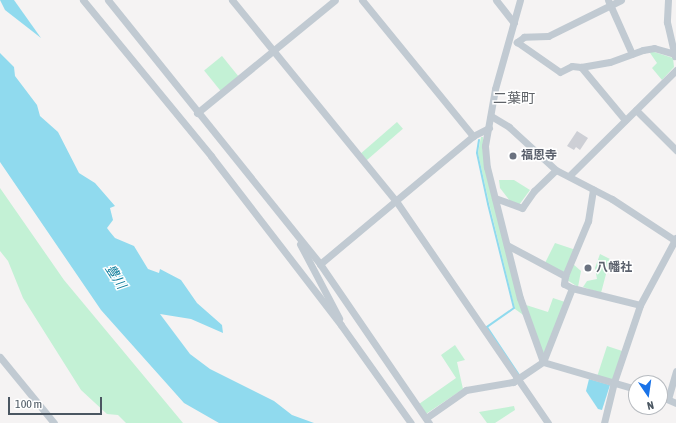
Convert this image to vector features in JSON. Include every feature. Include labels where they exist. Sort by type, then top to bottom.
[{"type":"street","points":[[82,0],[211,156],[341,325],[411,423]]},
{"type":"street","points":[[108,0],[197,113],[320,264],[428,420],[466,390],[518,380],[543,362],[572,288]]},
{"type":"street","points":[[232,0],[396,201],[548,423]]},
{"type":"street","points":[[197,113],[335,0]]},
{"type":"street","points":[[362,0],[473,136]]},
{"type":"street","points":[[496,0],[514,23]]},
{"type":"street","points":[[520,0],[496,89],[485,146],[495,198],[520,298],[543,362]]},
{"type":"street","points":[[621,0],[610,3],[548,36],[517,40],[560,72],[572,66],[581,68],[654,48],[676,55]]},
{"type":"street","points":[[668,0],[667,22],[676,55]]},
{"type":"street","points":[[610,3],[632,54]]},
{"type":"street","points":[[581,68],[626,120]]},
{"type":"street","points":[[569,176],[676,72]]},
{"type":"street","points":[[636,110],[676,150]]},
{"type":"street","points":[[491,116],[509,127],[556,170],[593,189],[675,240],[640,305],[614,382],[604,423]]},
{"type":"street","points":[[320,264],[473,136],[489,128]]},
{"type":"street","points":[[495,198],[522,208],[534,191],[556,170]]},
{"type":"street","points":[[593,189],[588,221],[565,276],[564,284],[572,288],[640,305]]},
{"type":"street","points":[[295,233],[341,325]]},
{"type":"street","points":[[507,245],[565,276]]},
{"type":"street","points":[[0,357],[54,423]]},
{"type":"street","points":[[543,362],[628,386]]},
{"type":"street","points":[[676,371],[668,399],[676,403]]},
{"type":"green space","points":[[648,50],[673,58],[674,67],[662,80],[652,68],[657,63]]},
{"type":"green space","points":[[222,56],[238,76],[220,91],[204,70]]},
{"type":"green space","points":[[397,122],[403,129],[367,160],[361,153]]},
{"type":"green space","points":[[481,137],[483,137],[483,147],[526,317],[515,309],[478,153]]},
{"type":"green space","points":[[499,180],[514,180],[530,190],[519,205],[510,201],[500,188]]},
{"type":"green space","points":[[0,188],[64,280],[183,423],[126,423],[118,415],[107,414],[81,390],[23,298],[8,261],[0,251]]},
{"type":"green space","points":[[555,243],[576,250],[564,273],[545,263]]},
{"type":"green space","points":[[600,254],[610,259],[601,293],[583,287],[587,281],[597,279],[595,268]]},
{"type":"green space","points":[[573,264],[581,271],[578,287],[567,280]]},
{"type":"green space","points":[[553,298],[565,302],[544,358],[526,305],[548,312]]},
{"type":"green space","points":[[455,345],[465,360],[457,362],[463,389],[426,414],[419,404],[456,378],[441,355]]},
{"type":"green space","points":[[607,346],[622,351],[613,380],[597,375]]},
{"type":"green space","points":[[514,406],[515,410],[495,423],[487,423],[479,412]]},
{"type":"water","points":[[0,0],[14,0],[41,38],[5,10]]},
{"type":"water","name":"豊川","points":[[0,53],[14,67],[15,76],[37,105],[40,116],[58,132],[79,173],[95,183],[115,206],[110,208],[113,220],[107,228],[110,232],[115,238],[134,246],[148,269],[159,273],[160,269],[181,280],[197,303],[222,325],[223,333],[191,319],[160,314],[190,354],[210,369],[274,401],[292,415],[314,423],[219,423],[184,403],[101,310],[0,162]]},
{"type":"water","points":[[589,379],[610,385],[602,410],[598,409],[586,391]]},
{"type":"building","points":[[577,131],[588,138],[580,150],[576,147],[574,150],[567,146]]},
{"type":"waterway","points":[[479,140],[477,153],[514,308],[487,327],[519,375]]},
{"type":"place","name":"福恩寺","points":[[513,156]]},
{"type":"place","name":"八幡社","points":[[588,268]]},
{"type":"district","name":"二葉町","points":[[514,98]]}]
